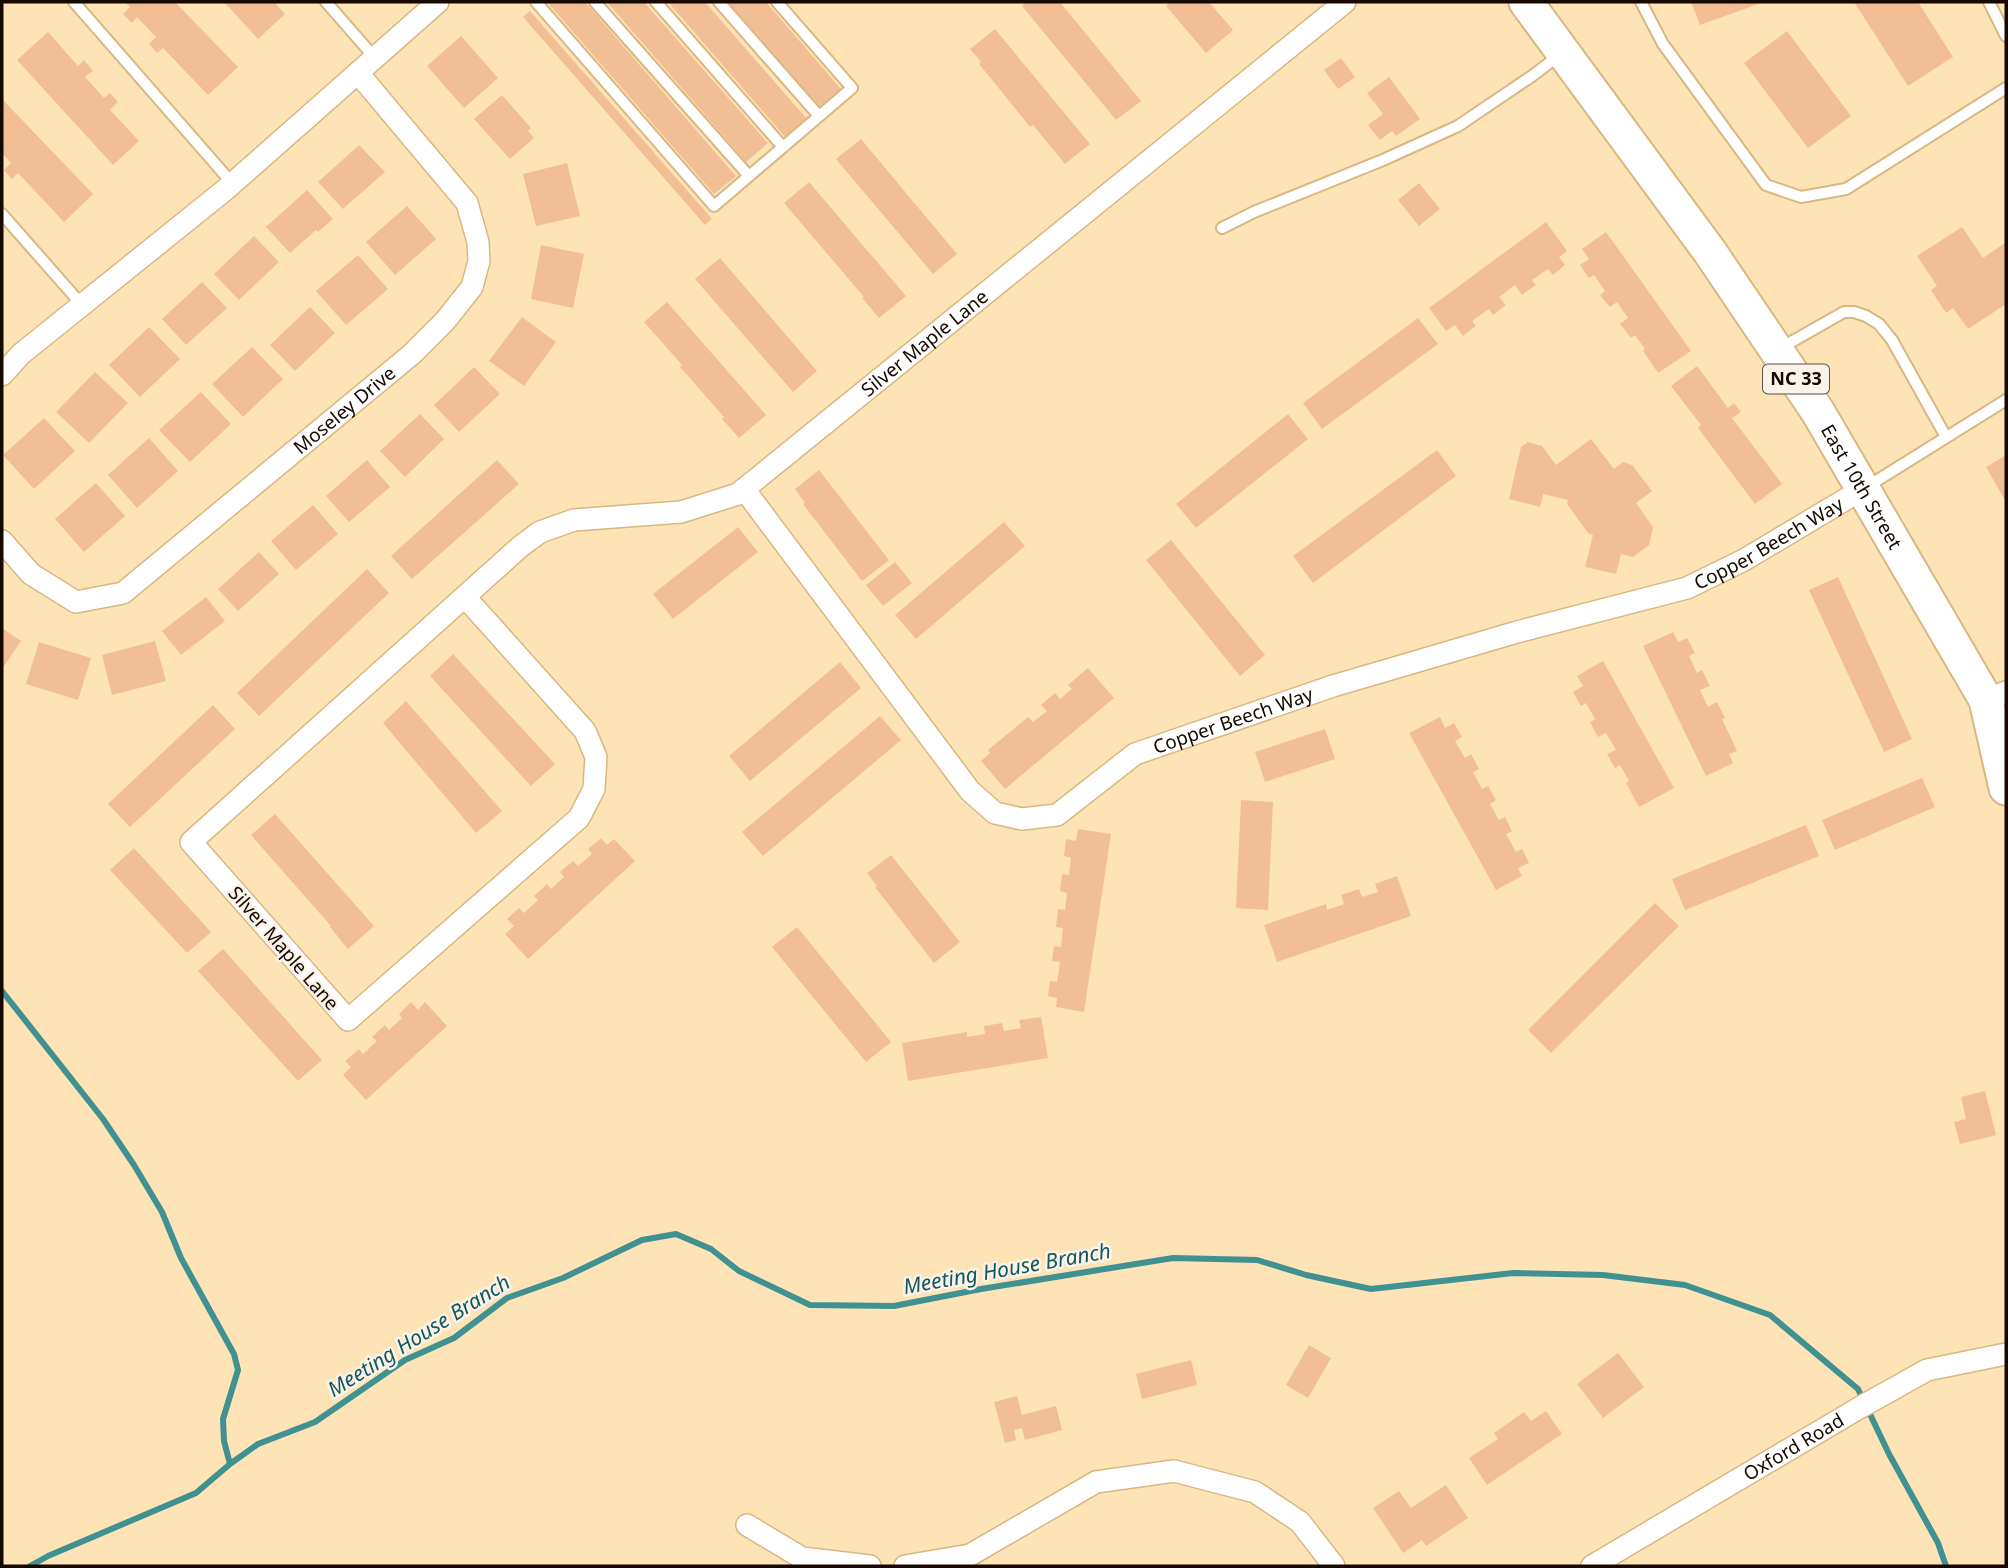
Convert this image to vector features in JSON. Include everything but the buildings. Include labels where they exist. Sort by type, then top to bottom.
[{"type":"main road","name":"East 10th Street","points":[[1526,2],[1710,251],[1818,412],[1863,489],[1996,696],[2006,788]]},
{"type":"street","points":[[2,376],[21,354],[232,183],[438,2]]},
{"type":"street","name":"Silver Maple Lane","points":[[465,597],[585,731],[596,757],[594,789],[579,818],[348,1020],[191,842],[521,546],[540,532],[575,520],[681,512],[738,494],[1345,2]]},
{"type":"street","name":"Moseley Drive","points":[[2,541],[31,574],[76,602],[123,593],[412,354],[445,321],[472,287],[479,261],[478,242],[467,203],[358,73]]},
{"type":"street","name":"Copper Beech Way","points":[[744,489],[970,791],[995,813],[1022,819],[1058,815],[1135,754],[1333,686],[1517,632],[1687,588],[1744,560],[1863,489]]},
{"type":"street","name":"Oxford Road","points":[[1592,1566],[1927,1370],[2006,1354]]},
{"type":"street","points":[[905,1566],[970,1555],[1096,1482],[1174,1471],[1255,1492],[1300,1522],[1334,1566]]},
{"type":"street","points":[[747,1525],[802,1558],[870,1566]]},
{"type":"lane","points":[[74,2],[232,183]]},
{"type":"lane","points":[[326,2],[375,58]]},
{"type":"lane","points":[[536,2],[714,206],[852,88],[776,2]]},
{"type":"lane","points":[[595,2],[749,176]]},
{"type":"lane","points":[[656,2],[783,147]]},
{"type":"lane","points":[[719,2],[819,116]]},
{"type":"lane","points":[[1641,2],[1663,44],[1766,185],[1801,197],[1846,189],[2006,88]]},
{"type":"lane","points":[[1989,2],[2006,36]]},
{"type":"lane","points":[[1222,228],[1458,126],[1563,52]]},
{"type":"lane","points":[[2,214],[82,305]]},
{"type":"lane","points":[[1777,351],[1844,312],[1866,316],[1879,324],[1892,340],[1946,437]]},
{"type":"lane","points":[[1863,489],[2006,400]]},
{"type":"waterway","points":[[2,991],[103,1119],[134,1165],[162,1212],[181,1258],[234,1354],[238,1370],[223,1419],[224,1441],[230,1464]]},
{"type":"waterway","name":"Meeting House Branch","points":[[30,1566],[196,1493],[258,1444],[315,1422],[405,1360],[454,1338],[507,1298],[563,1278],[642,1240],[676,1234],[711,1249],[739,1271],[810,1305],[894,1306],[1173,1258],[1257,1260],[1306,1275],[1371,1289],[1513,1273],[1603,1275],[1685,1285],[1770,1315],[1858,1389],[1889,1454],[1938,1543],[1946,1566]]}]
